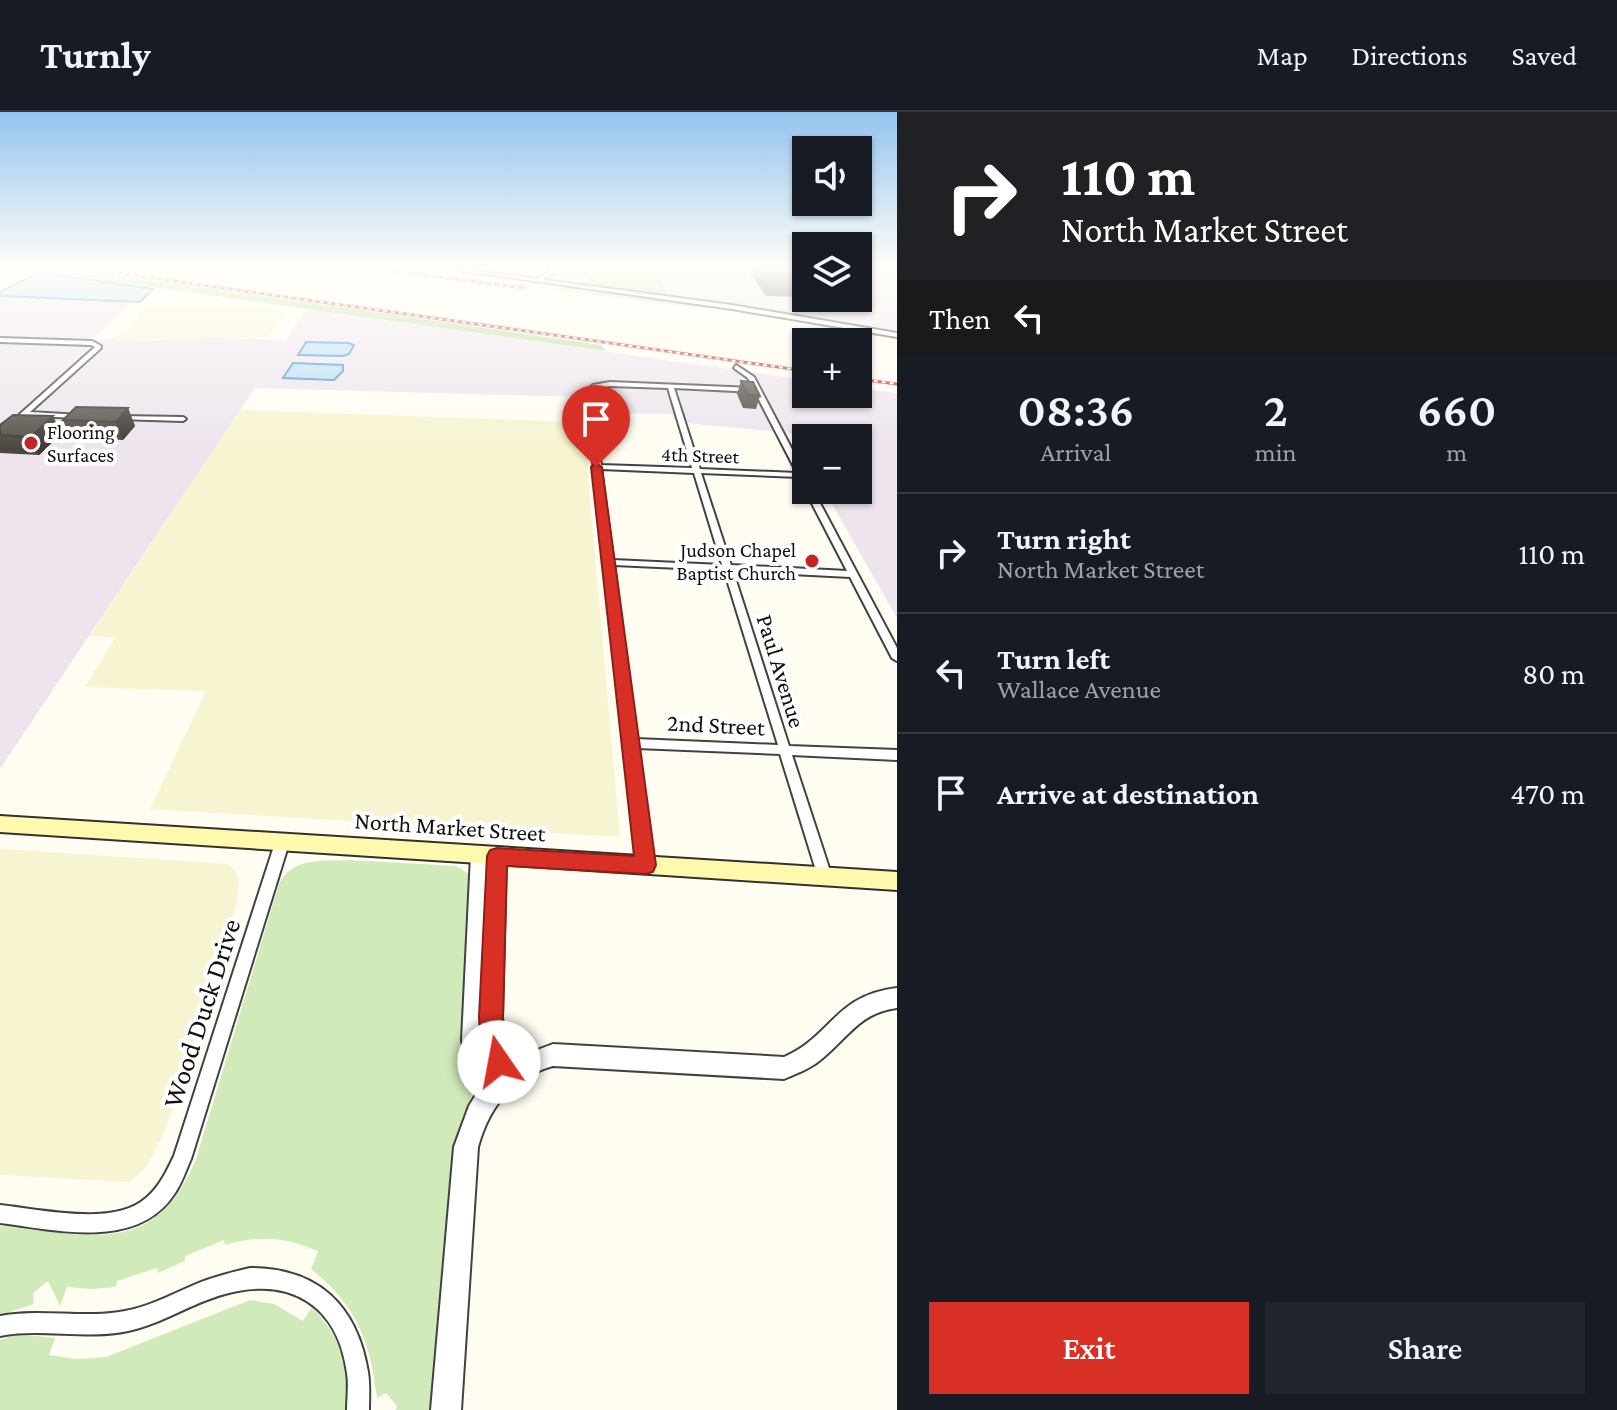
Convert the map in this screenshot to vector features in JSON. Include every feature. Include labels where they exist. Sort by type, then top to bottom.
[{"type":"main road","name":"North Market Street","points":[[0,824],[897,881]]},
{"type":"street","points":[[855,329],[897,335]]},
{"type":"street","points":[[0,340],[98,345],[94,353],[0,436]]},
{"type":"street","points":[[736,367],[748,374],[758,390],[792,457]]},
{"type":"street","points":[[646,865],[588,393],[593,387],[610,384],[758,390]]},
{"type":"street","name":"Paul Avenue","points":[[670,386],[825,877]]},
{"type":"street","points":[[24,414],[88,417]]},
{"type":"street","points":[[103,418],[183,419]]},
{"type":"street","name":"4th Street","points":[[596,467],[792,475]]},
{"type":"street","points":[[816,504],[897,658]]},
{"type":"street","points":[[608,562],[853,574]]},
{"type":"street","name":"2nd Street","points":[[629,743],[897,755]]},
{"type":"street","name":"Wood Duck Drive","points":[[0,1214],[121,1222],[154,1206],[164,1196],[175,1180],[282,843]]},
{"type":"street","points":[[489,856],[473,1040],[477,1067],[500,1083]]},
{"type":"street","points":[[446,1410],[466,1147],[478,1108],[500,1083],[531,1060],[553,1055],[784,1068],[805,1061],[855,1010],[874,1002],[897,998]]},
{"type":"street","points":[[0,1326],[19,1321],[96,1326],[129,1321],[225,1283],[260,1276],[291,1279],[317,1293],[348,1338],[358,1373],[358,1410]]},
{"type":"shaded area","points":[[0,329],[103,329],[92,339],[150,341],[199,337],[286,340],[293,329],[444,329],[792,378],[792,408],[872,408],[872,390],[897,393],[897,618],[832,504],[872,504],[872,424],[792,424],[792,435],[676,422],[671,414],[596,413],[581,397],[255,388],[0,769]]},
{"type":"shaded area","points":[[130,329],[274,329],[264,337],[109,340]]},
{"type":"shaded area","points":[[872,329],[897,329],[897,339],[872,335]]},
{"type":"shaded area","points":[[240,410],[583,422],[620,837],[150,809],[206,691],[85,687],[116,637],[90,636]]},
{"type":"shaded area","points":[[0,849],[228,864],[236,871],[239,882],[236,905],[166,1128],[148,1165],[130,1182],[0,1175]]},
{"type":"green space","points":[[447,329],[487,329],[601,345],[606,351]]},
{"type":"green space","points":[[349,860],[456,866],[471,875],[470,1060],[474,1086],[456,1148],[435,1410],[396,1410],[397,1406],[386,1393],[377,1398],[370,1359],[359,1326],[340,1297],[311,1269],[318,1251],[294,1243],[261,1239],[225,1245],[224,1240],[185,1256],[185,1261],[158,1273],[157,1268],[117,1281],[116,1287],[67,1287],[60,1306],[48,1281],[33,1293],[34,1304],[0,1315],[0,1226],[90,1235],[116,1233],[139,1227],[160,1213],[179,1191],[196,1159],[279,884],[285,875],[300,865]]},
{"type":"green space","points":[[250,1300],[274,1304],[303,1321],[312,1307],[338,1343],[354,1410],[0,1410],[0,1340],[19,1334],[55,1338],[49,1355],[76,1359],[106,1357]]},
{"type":"water","points":[[306,342],[354,345],[349,354],[343,356],[298,355]]},
{"type":"water","points":[[293,363],[343,365],[343,371],[334,380],[283,378]]},
{"type":"building","points":[[741,381],[753,382],[760,396],[748,395]]},
{"type":"building","points":[[76,407],[128,408],[116,422],[63,420]]},
{"type":"building","points":[[13,415],[53,416],[31,437],[0,435],[0,425]]},
{"type":"railway","points":[[508,329],[792,369]]},
{"type":"railway","points":[[872,381],[897,384]]},
{"type":"place","name":"Flooring Surfaces","points":[[31,443]]},
{"type":"place","name":"Judson Chapel Baptist Church","points":[[812,561]]},
{"type":"route","points":[[499,1062],[492,1039],[491,1017],[497,856],[646,865],[596,467]]}]
